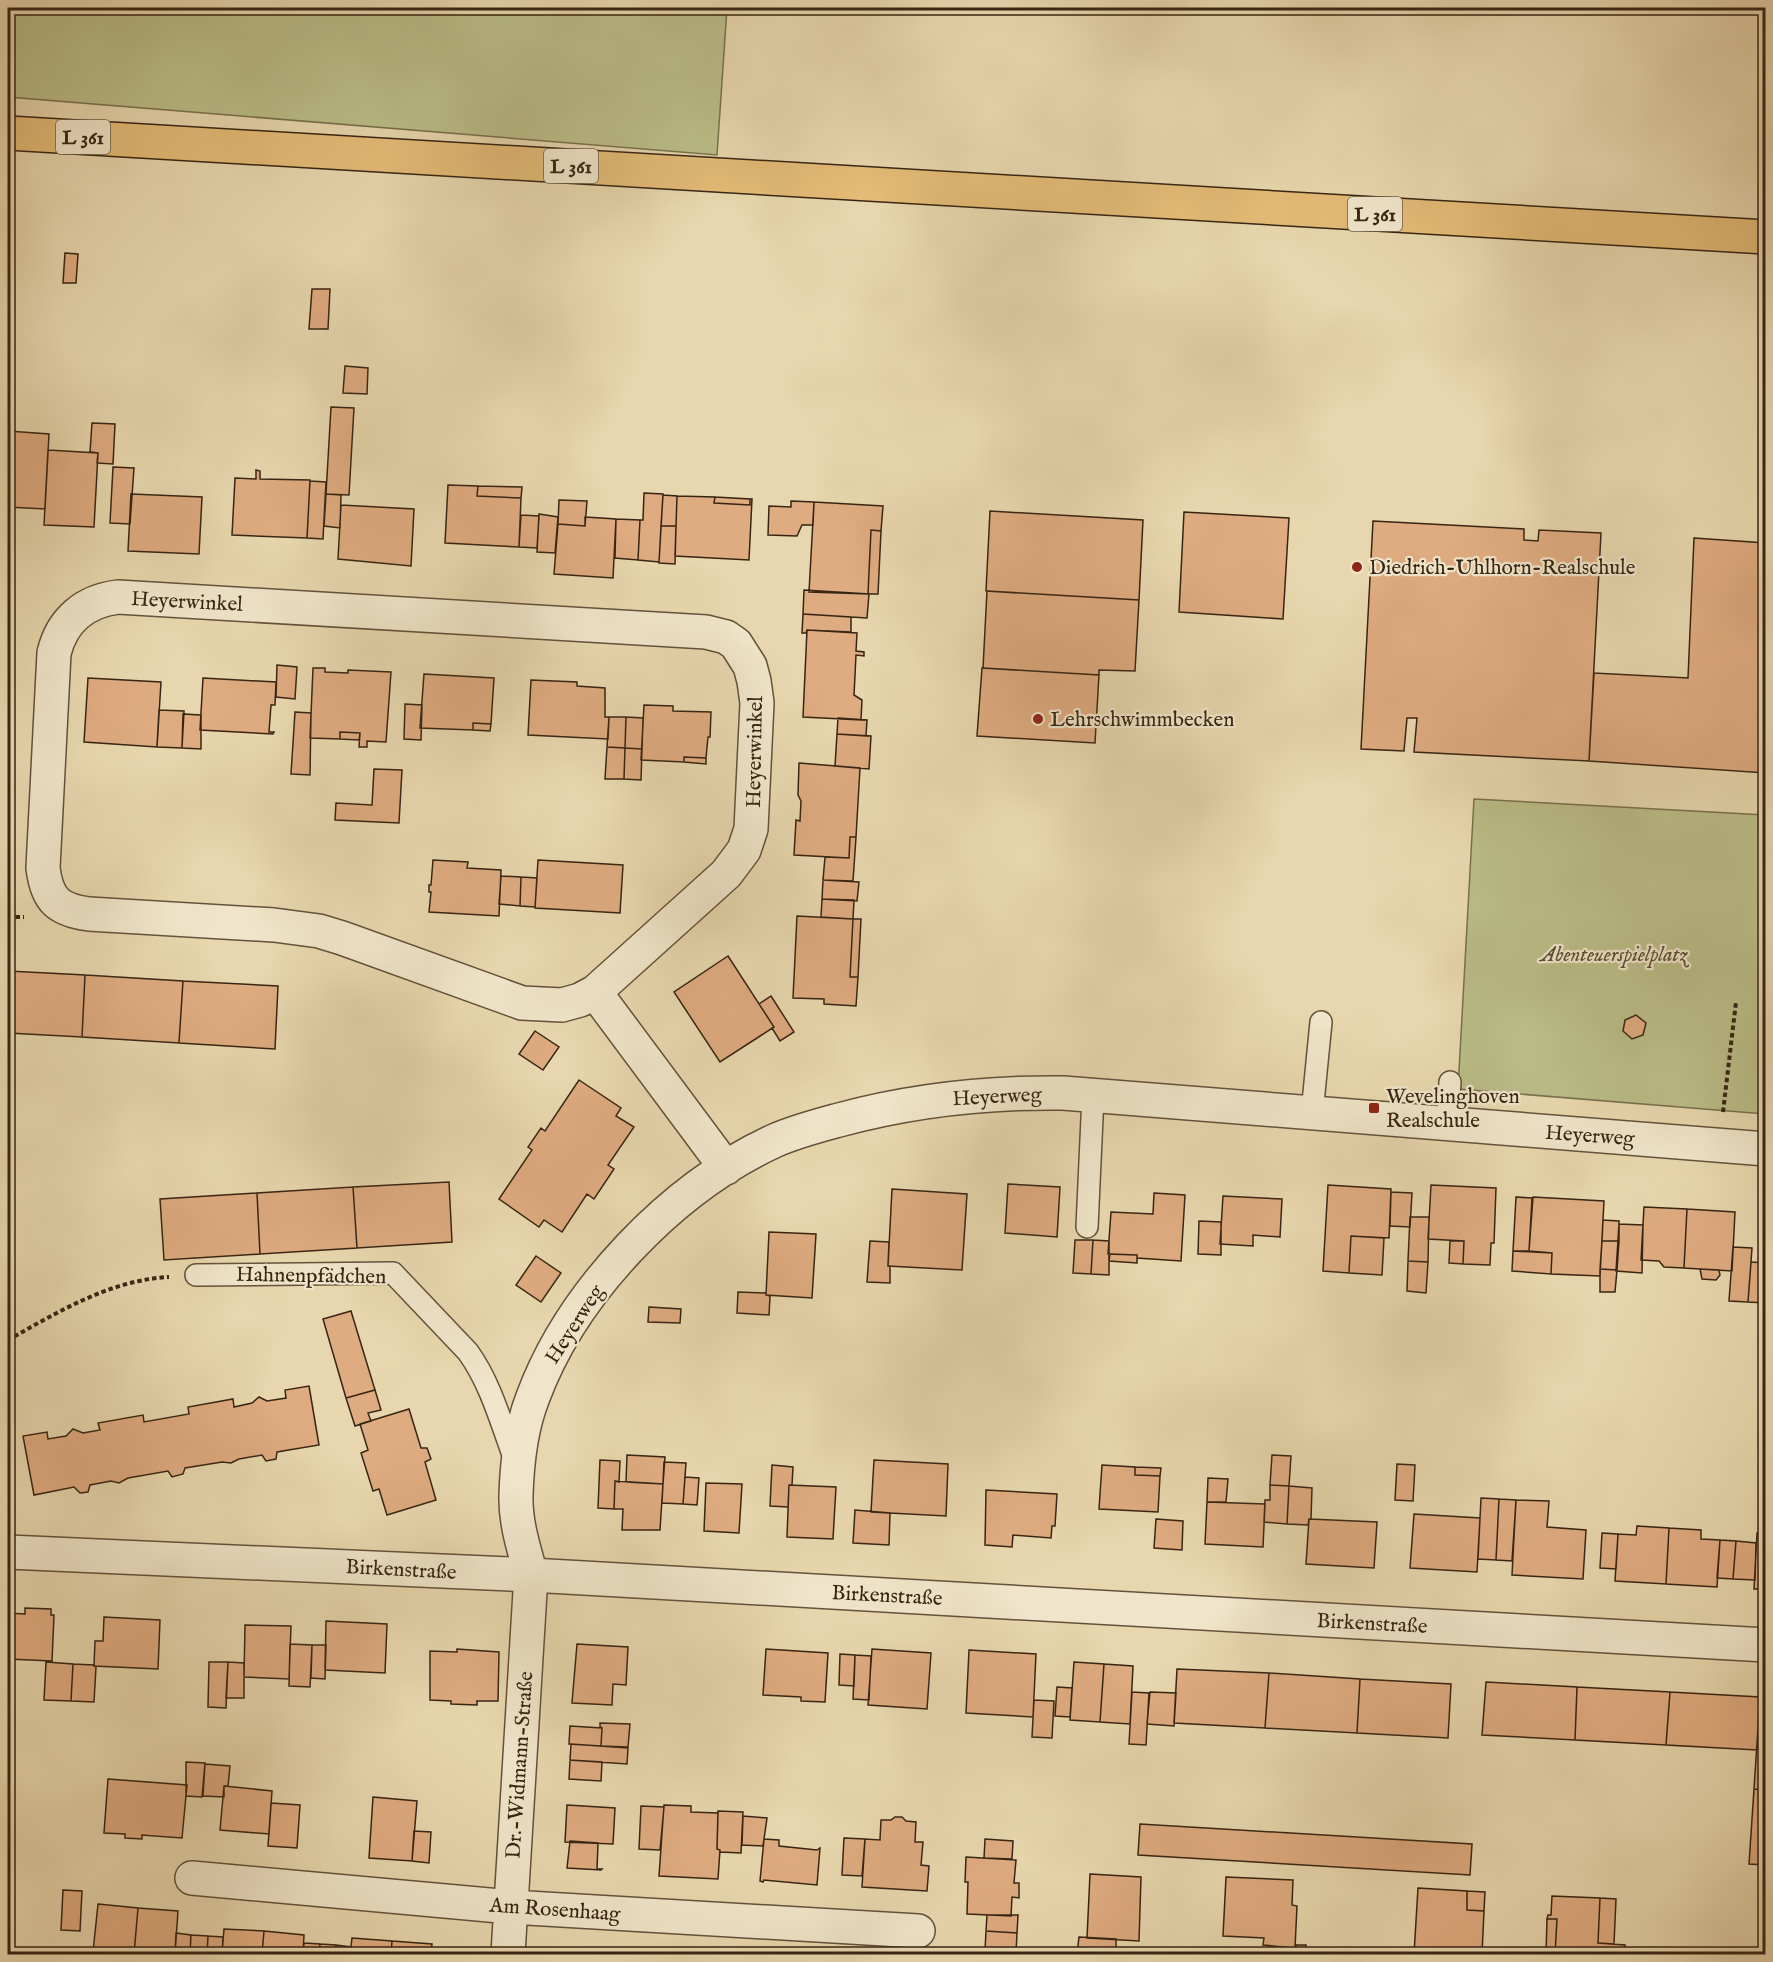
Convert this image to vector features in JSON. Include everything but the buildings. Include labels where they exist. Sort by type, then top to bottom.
[{"type":"main road","name":"L 361","points":[[8,133],[1766,237]]},
{"type":"street","name":"Heyerwinkel","points":[[118,597],[698,632],[720,635],[731,640],[741,649],[750,666],[757,696],[753,817],[748,840],[744,850],[726,874],[595,992],[580,1000],[562,1005],[522,1004],[342,938],[319,932],[274,925],[89,914],[69,910],[59,905],[48,890],[43,868],[54,653],[62,631],[73,617],[87,606],[96,601],[118,597]]},
{"type":"street","points":[[595,992],[726,1168]]},
{"type":"street","name":"Heyerweg","points":[[531,1575],[518,1525],[516,1497],[518,1469],[532,1398],[546,1366],[596,1288],[640,1236],[693,1190],[766,1145],[794,1133],[900,1105],[967,1096],[1063,1093],[1766,1149]]},
{"type":"street","name":"Birkenstraße","points":[[8,1552],[531,1575],[1766,1645]]},
{"type":"street","name":"Dr.-Widmann-Straße","points":[[508,1954],[531,1575]]},
{"type":"street","name":"Am Rosenhaag","points":[[192,1878],[511,1907],[918,1931]]},
{"type":"lane","points":[[1312,1113],[1322,1022]]},
{"type":"lane","points":[[1447,1124],[1450,1082]]},
{"type":"lane","points":[[1087,1227],[1093,1096]]},
{"type":"lane","name":"Hahnenpfädchen","points":[[196,1275],[393,1273],[468,1352],[479,1368],[488,1386],[518,1469]]},
{"type":"path","points":[[1719,1145],[1736,1002]]},
{"type":"path","points":[[8,1340],[60,1311],[113,1288],[144,1279],[196,1275]]},
{"type":"green space","points":[[8,8],[727,8],[717,155],[8,97]]},
{"type":"green space","name":"Abenteuerspielplatz","points":[[1474,799],[1765,815],[1765,1114],[1458,1089]]},
{"type":"place","name":"Diedrich-Uhlhorn-Realschule","points":[[1357,567]]},
{"type":"place","name":"Lehrschwimmbecken","points":[[1038,719]]},
{"type":"place","name":"Wevelinghoven Realschule","points":[[1374,1108]]}]
